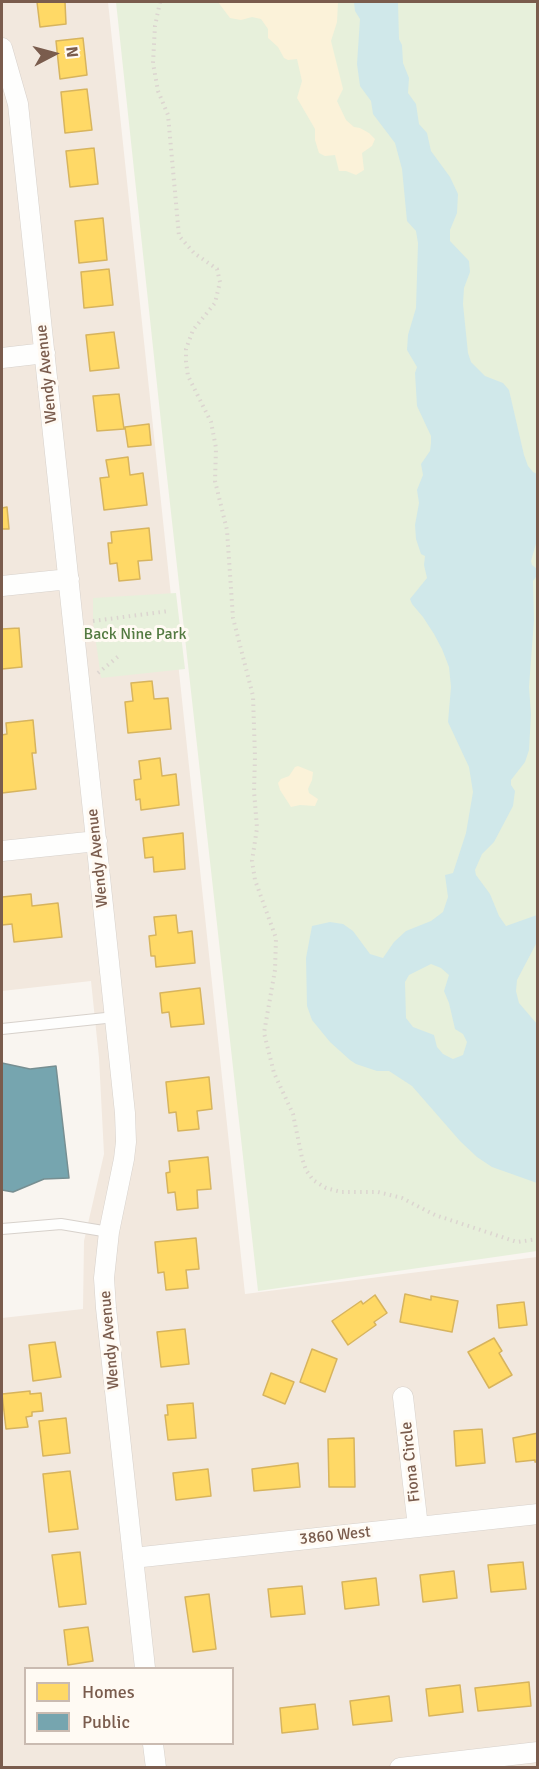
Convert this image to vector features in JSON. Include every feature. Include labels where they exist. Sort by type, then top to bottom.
[{"type":"street","name":"Wendy Avenue","points":[[2,48],[6,76],[18,104],[125,1113],[126,1142],[104,1278],[145,1667]]},
{"type":"street","points":[[2,358],[45,353]]},
{"type":"street","points":[[2,586],[69,579]]},
{"type":"street","points":[[2,851],[97,841]]},
{"type":"street","name":"Fiona Circle","points":[[404,1397],[418,1527]]},
{"type":"street","name":"3860 West","points":[[133,1558],[537,1515]]},
{"type":"street","points":[[153,1745],[156,1767]]},
{"type":"street","points":[[400,1767],[537,1752]]},
{"type":"lane","points":[[2,1029],[115,1017]]},
{"type":"lane","points":[[2,1229],[62,1224],[110,1232]]},
{"type":"path","points":[[160,2],[155,26],[153,63],[158,91],[168,115],[179,236],[194,253],[217,269],[220,282],[215,303],[193,330],[186,349],[186,363],[188,376],[211,422],[216,448],[215,481],[227,531],[233,618],[253,696],[254,791],[257,828],[252,861],[255,880],[276,938],[275,970],[264,1033],[274,1073],[293,1114],[302,1158],[313,1180],[326,1188],[341,1192],[378,1192],[402,1198],[435,1215],[517,1242],[537,1239]]},
{"type":"path","points":[[93,621],[128,619],[169,611]]},
{"type":"path","points":[[98,673],[120,656]]},
{"type":"shaded area","points":[[2,2],[108,2],[245,1294],[537,1257],[537,1767],[2,1767],[2,1318],[83,1309],[84,1241],[104,1154],[99,1058],[91,981],[2,991]]},
{"type":"green space","points":[[116,2],[537,2],[537,1251],[258,1291]]},
{"type":"green space","name":"Back Nine Park","points":[[176,593],[185,669],[101,678],[93,621],[93,598]]},
{"type":"sand","points":[[218,2],[338,2],[337,22],[331,41],[343,89],[337,101],[346,120],[375,139],[372,146],[362,153],[364,170],[356,175],[339,171],[335,155],[325,156],[319,153],[315,140],[315,129],[297,98],[302,81],[297,59],[284,58],[278,47],[268,38],[268,29],[261,19],[230,18]]},
{"type":"sand","points":[[298,766],[313,772],[308,789],[309,793],[318,799],[315,806],[291,807],[280,790],[278,783],[281,779],[289,776]]},
{"type":"water","points":[[354,2],[398,2],[399,39],[402,45],[403,63],[409,78],[408,93],[416,104],[419,124],[427,133],[431,151],[450,177],[458,194],[457,213],[450,230],[450,241],[469,261],[470,272],[464,288],[463,304],[468,353],[471,362],[485,376],[503,383],[509,390],[524,455],[528,466],[537,474],[537,540],[531,561],[538,574],[533,581],[534,620],[529,687],[531,714],[529,750],[525,762],[511,780],[515,791],[513,806],[494,842],[482,854],[475,870],[506,926],[537,915],[537,942],[517,980],[516,991],[519,1003],[537,1024],[537,1183],[492,1167],[477,1157],[412,1086],[389,1071],[377,1071],[350,1060],[330,1042],[312,1020],[307,1006],[306,958],[312,926],[330,922],[343,924],[353,931],[370,954],[383,958],[394,942],[406,931],[431,921],[443,912],[448,897],[445,875],[453,873],[466,833],[473,792],[469,767],[448,722],[451,687],[449,667],[434,634],[410,599],[427,578],[424,565],[425,556],[421,554],[416,539],[415,525],[419,503],[417,490],[423,475],[421,464],[430,451],[431,443],[431,436],[417,406],[415,373],[417,367],[407,350],[408,335],[416,308],[418,243],[416,231],[407,221],[402,169],[395,143],[373,114],[371,101],[360,86],[357,64],[360,19],[355,11]],"holes":[[[431,964],[441,968],[449,975],[444,991],[455,1029],[463,1034],[467,1042],[463,1055],[453,1059],[443,1054],[437,1047],[434,1035],[413,1027],[406,1018],[405,982],[409,975]]]},
{"type":"building: Homes","points":[[37,2],[65,2],[66,24],[40,27]]},
{"type":"building: Homes","points":[[83,38],[87,75],[60,79],[56,41]]},
{"type":"building: Homes","points":[[87,89],[92,130],[65,133],[61,92]]},
{"type":"building: Homes","points":[[94,148],[98,184],[70,187],[66,151]]},
{"type":"building: Homes","points":[[103,218],[107,260],[79,263],[75,221]]},
{"type":"building: Homes","points":[[109,269],[113,305],[84,308],[81,272]]},
{"type":"building: Homes","points":[[114,332],[119,368],[90,371],[86,335]]},
{"type":"building: Homes","points":[[119,394],[124,429],[97,431],[93,396]]},
{"type":"building: Homes","points":[[149,424],[151,445],[128,447],[125,427]]},
{"type":"building: Homes","points":[[128,457],[130,475],[143,473],[147,505],[104,510],[100,478],[109,477],[106,460]]},
{"type":"building: Homes","points":[[7,507],[9,529],[2,529],[2,508]]},
{"type":"building: Homes","points":[[149,528],[152,560],[138,561],[140,579],[119,581],[117,563],[110,564],[108,543],[112,543],[111,532]]},
{"type":"building: Homes","points":[[19,628],[22,667],[2,669],[2,629]]},
{"type":"building: Homes","points":[[152,681],[154,699],[168,698],[171,729],[128,733],[125,702],[133,701],[131,683]]},
{"type":"building: Homes","points":[[33,720],[36,753],[32,753],[36,789],[2,793],[2,735],[7,734],[6,723]]},
{"type":"building: Homes","points":[[160,758],[162,776],[176,774],[179,805],[141,810],[140,799],[136,800],[134,780],[141,779],[139,761]]},
{"type":"building: Homes","points":[[183,833],[185,869],[154,872],[153,857],[145,858],[143,838]]},
{"type":"building: Homes","points":[[31,894],[32,906],[58,903],[62,937],[14,942],[12,924],[2,925],[2,897]]},
{"type":"building: Homes","points":[[176,915],[178,933],[192,931],[195,963],[156,967],[155,956],[151,956],[149,936],[156,935],[154,917]]},
{"type":"building: Homes","points":[[200,988],[204,1024],[171,1027],[169,1012],[162,1013],[160,993]]},
{"type":"building: Homes","points":[[209,1077],[212,1109],[197,1111],[199,1129],[178,1131],[176,1112],[169,1113],[166,1082]]},
{"type":"building: Homes","points":[[208,1157],[211,1189],[197,1190],[198,1208],[177,1210],[175,1192],[168,1193],[166,1173],[170,1172],[169,1161]]},
{"type":"building: Homes","points":[[196,1238],[199,1269],[186,1270],[188,1288],[166,1290],[164,1272],[158,1273],[155,1242]]},
{"type":"building: Homes","points":[[405,1294],[431,1300],[431,1296],[458,1301],[452,1332],[400,1322]]},
{"type":"building: Homes","points":[[375,1295],[387,1313],[374,1322],[376,1325],[348,1345],[332,1321],[361,1301],[363,1304]]},
{"type":"building: Homes","points":[[524,1302],[527,1325],[499,1328],[497,1305]]},
{"type":"building: Homes","points":[[185,1329],[189,1364],[161,1367],[157,1332]]},
{"type":"building: Homes","points":[[494,1338],[502,1351],[499,1353],[512,1375],[489,1388],[468,1352]]},
{"type":"building: Homes","points":[[55,1342],[61,1377],[33,1381],[29,1345]]},
{"type":"building: Homes","points":[[312,1349],[337,1359],[325,1392],[300,1382]]},
{"type":"building: Homes","points":[[271,1373],[294,1382],[285,1404],[263,1395]]},
{"type":"building: Homes","points":[[30,1391],[30,1394],[41,1393],[43,1411],[32,1412],[32,1416],[26,1417],[28,1427],[6,1429],[2,1394]]},
{"type":"building: Homes","points":[[193,1403],[196,1438],[168,1440],[165,1415],[168,1415],[167,1405]]},
{"type":"building: Homes","points":[[66,1418],[70,1453],[43,1456],[39,1421]]},
{"type":"building: Homes","points":[[482,1429],[485,1463],[456,1466],[454,1431]]},
{"type":"building: Homes","points":[[538,1433],[538,1462],[535,1460],[516,1462],[513,1438]]},
{"type":"building: Homes","points":[[354,1438],[355,1487],[329,1487],[328,1439]]},
{"type":"building: Homes","points":[[298,1463],[300,1487],[254,1491],[252,1469]]},
{"type":"building: Homes","points":[[208,1469],[211,1496],[176,1500],[173,1473]]},
{"type":"building: Homes","points":[[70,1471],[78,1529],[49,1532],[43,1474]]},
{"type":"building: Homes","points":[[80,1552],[86,1604],[59,1607],[52,1555]]},
{"type":"building: Homes","points":[[523,1562],[526,1589],[491,1592],[488,1565]]},
{"type":"building: Homes","points":[[454,1571],[457,1598],[423,1602],[420,1575]]},
{"type":"building: Homes","points":[[376,1578],[379,1605],[345,1609],[342,1582]]},
{"type":"building: Homes","points":[[302,1586],[305,1614],[271,1617],[268,1589]]},
{"type":"building: Homes","points":[[209,1594],[216,1649],[193,1652],[185,1597]]},
{"type":"building: Homes","points":[[88,1627],[93,1661],[68,1665],[64,1630]]},
{"type":"building: Homes","points":[[529,1682],[531,1706],[478,1711],[475,1688]]},
{"type":"building: Homes","points":[[460,1685],[463,1712],[429,1716],[426,1689]]},
{"type":"building: Homes","points":[[389,1696],[392,1721],[353,1725],[350,1701]]},
{"type":"building: Homes","points":[[315,1704],[318,1729],[282,1733],[280,1708]]},
{"type":"building: Public","points":[[2,1063],[30,1069],[56,1066],[69,1178],[44,1179],[13,1192],[2,1190]]}]
